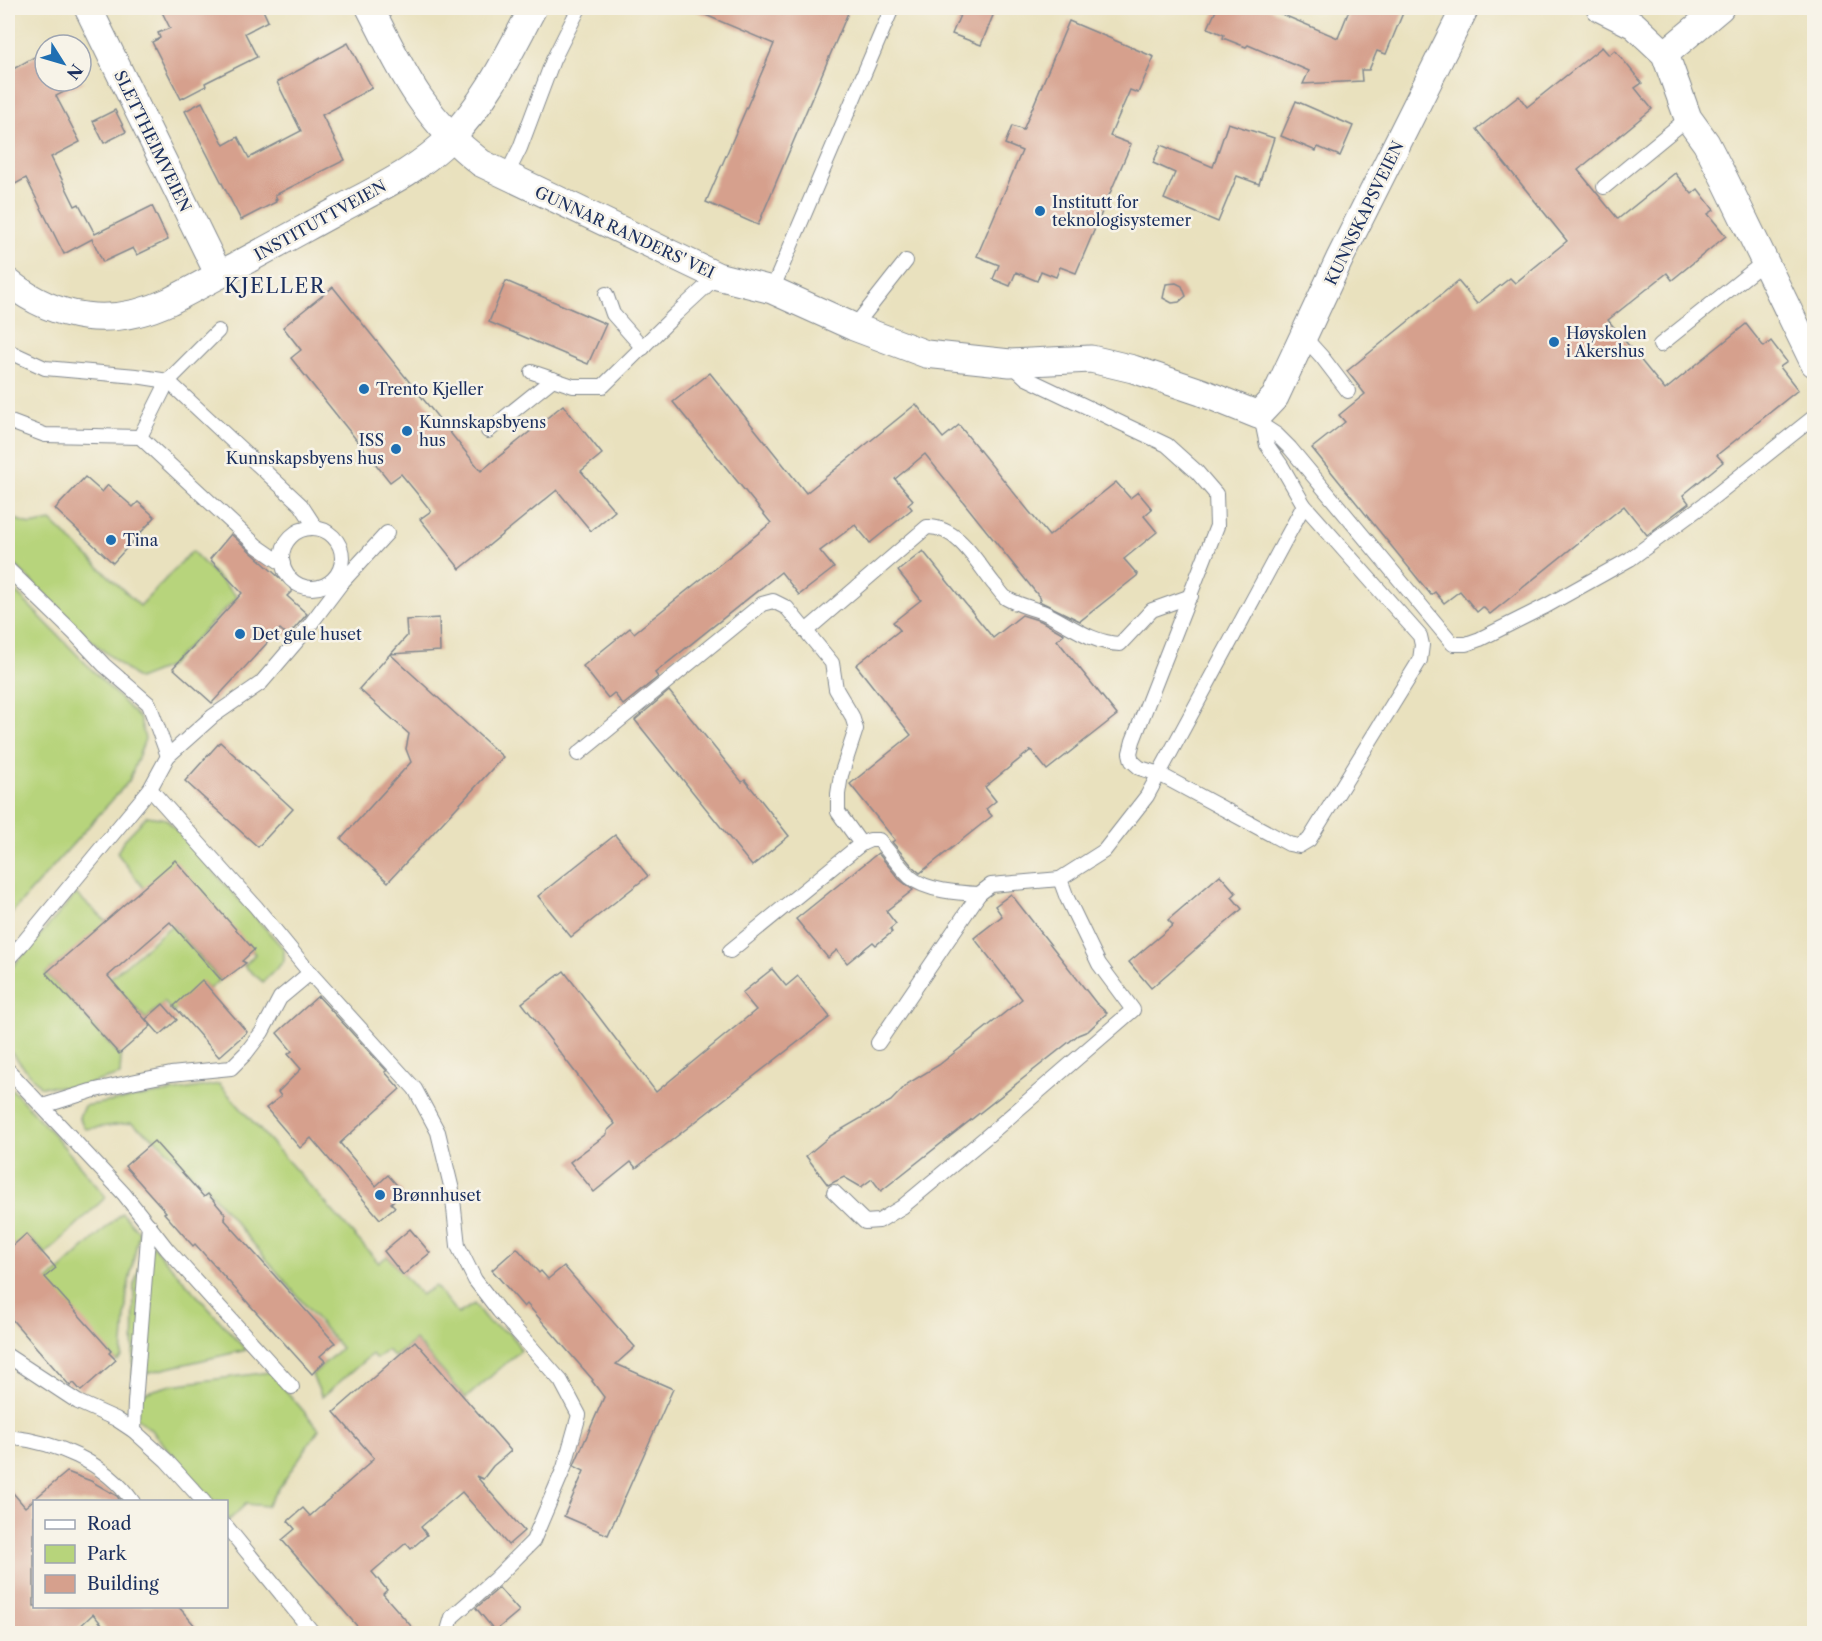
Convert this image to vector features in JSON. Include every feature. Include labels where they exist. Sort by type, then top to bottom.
[{"type":"street","name":"SLETTHEIMVEIEN","points":[[88,8],[219,275]]},
{"type":"street","name":"GUNNAR RANDERS' VEI","points":[[370,8],[412,88],[433,118],[451,138],[481,163],[717,276],[772,290],[854,327],[926,354],[1010,363],[1091,359],[1133,369],[1202,392],[1261,421]]},
{"type":"street","name":"INSTITUTTVEIEN","points":[[8,282],[30,298],[53,309],[74,315],[105,318],[120,317],[155,308],[219,275],[390,182],[429,157],[451,138],[485,95],[533,8]]},
{"type":"street","name":"KUNNSKAPSVEIEN","points":[[1261,421],[1275,397],[1340,258],[1466,8]]},
{"type":"street","points":[[1600,8],[1634,25],[1665,54],[1688,118],[1706,143],[1815,363]]},
{"type":"street","points":[[1665,54],[1720,8]]},
{"type":"lane","points":[[506,176],[520,148],[553,60],[579,8]]},
{"type":"lane","points":[[772,290],[892,8]]},
{"type":"lane","points":[[1604,187],[1688,118]]},
{"type":"lane","points":[[854,327],[906,261]]},
{"type":"lane","points":[[1660,345],[1764,262]]},
{"type":"lane","points":[[532,372],[573,386],[603,386],[717,276]]},
{"type":"lane","points":[[606,294],[613,314],[643,348]]},
{"type":"lane","points":[[140,437],[168,381],[218,331]]},
{"type":"lane","points":[[1304,338],[1348,391]]},
{"type":"lane","points":[[8,351],[45,368],[168,381],[301,505],[316,528]]},
{"type":"lane","points":[[1010,363],[1026,378],[1167,445],[1197,472],[1215,494],[1217,526],[1130,753],[1132,761],[1140,768],[1159,774],[1288,844],[1299,846],[1309,840],[1420,660],[1422,645],[1420,636],[1305,505],[1267,445],[1261,421]]},
{"type":"lane","points":[[488,431],[553,379]]},
{"type":"lane","points":[[1261,421],[1290,448],[1453,644],[1466,644],[1546,606],[1630,559],[1706,503],[1815,417]]},
{"type":"lane","points":[[8,421],[45,435],[140,437],[257,546],[283,564]]},
{"type":"lane","points":[[878,1043],[979,894],[991,885],[1060,879],[1104,851],[1147,796],[1305,505]]},
{"type":"lane","points":[[806,631],[927,527],[938,527],[960,542],[1005,597],[1061,621],[1094,640],[1108,644],[1120,644],[1152,610],[1191,596]]},
{"type":"lane","points":[[308,528],[316,528],[334,537],[342,554],[339,579],[307,588],[290,579],[283,564],[284,549],[288,540],[298,531],[308,528]]},
{"type":"lane","points":[[8,959],[150,789],[168,756],[213,716],[261,683],[303,634],[339,579],[387,533]]},
{"type":"lane","points":[[8,569],[104,665],[149,704],[168,756]]},
{"type":"lane","points":[[578,754],[762,604],[773,601],[787,608],[832,663],[836,689],[852,716],[856,729],[841,775],[838,812],[861,844]]},
{"type":"lane","points":[[150,789],[256,907],[310,973],[415,1089],[438,1132],[452,1190],[458,1246],[475,1280],[499,1311],[561,1381],[579,1415],[564,1468],[533,1541],[453,1617],[447,1634]]},
{"type":"lane","points":[[730,951],[861,844],[870,840],[879,840],[912,878],[925,885],[957,894],[979,894]]},
{"type":"lane","points":[[834,1192],[865,1222],[879,1221],[902,1207],[1134,1010],[1099,963],[1060,879]]},
{"type":"lane","points":[[43,1106],[91,1091],[136,1081],[171,1074],[231,1068],[262,1032],[280,998],[310,973]]},
{"type":"lane","points":[[8,1070],[124,1194],[175,1257],[292,1387]]},
{"type":"lane","points":[[134,1431],[149,1225]]},
{"type":"lane","points":[[8,1356],[78,1402],[116,1419],[134,1431],[166,1460],[202,1500]]},
{"type":"lane","points":[[8,1437],[30,1440],[70,1452],[103,1471],[131,1500]]},
{"type":"lane","points":[[228,1528],[314,1634]]},
{"type":"green space","points":[[8,516],[30,525],[51,521],[140,606],[192,551],[237,597],[168,667],[138,679],[94,643],[8,558]]},
{"type":"green space","points":[[8,584],[140,719],[145,739],[129,781],[8,917]]},
{"type":"green space","points":[[147,816],[166,819],[284,949],[284,961],[263,982],[244,966],[255,954],[177,864],[145,890],[117,853],[124,840]]},
{"type":"green space","points":[[76,894],[107,922],[46,973],[121,1057],[120,1075],[75,1088],[40,1086],[8,1049],[8,972]]},
{"type":"green space","points":[[172,925],[220,980],[209,989],[205,984],[173,1012],[164,1002],[146,1019],[109,979]]},
{"type":"green space","points":[[219,1084],[379,1263],[387,1256],[421,1295],[435,1286],[458,1314],[474,1304],[489,1323],[511,1334],[521,1350],[466,1398],[415,1340],[394,1357],[387,1350],[376,1359],[372,1354],[322,1397],[312,1375],[341,1348],[209,1191],[154,1138],[131,1123],[85,1129],[79,1117],[84,1106]]},
{"type":"green space","points":[[8,1085],[106,1197],[46,1254],[29,1238],[17,1249],[8,1240]]},
{"type":"green space","points":[[122,1213],[139,1232],[127,1292],[122,1357],[117,1362],[47,1282]]},
{"type":"green space","points":[[151,1244],[246,1350],[133,1376],[134,1285],[142,1261]]},
{"type":"green space","points":[[270,1372],[319,1429],[267,1506],[246,1504],[229,1520],[228,1500],[212,1500],[152,1431],[135,1416],[137,1395],[171,1385]]},
{"type":"building","points":[[160,8],[262,8],[268,21],[245,33],[257,57],[205,83],[206,86],[181,99],[152,42],[160,38],[158,33],[170,28]]},
{"type":"building","points":[[689,8],[850,8],[758,225],[706,202],[774,44]]},
{"type":"building","points":[[963,8],[996,8],[981,45],[952,34]]},
{"type":"building","points":[[1217,8],[1267,8],[1338,38],[1350,8],[1405,8],[1386,54],[1377,51],[1369,70],[1361,70],[1362,81],[1303,84],[1309,71],[1248,45],[1246,47],[1223,38],[1224,35],[1208,28]]},
{"type":"building","points":[[1069,21],[1154,57],[1138,93],[1130,90],[1110,136],[1131,144],[1076,273],[1060,267],[1056,277],[1041,271],[1037,281],[1016,272],[1010,286],[993,279],[999,265],[977,256],[1022,151],[1005,144],[1012,126],[1023,130]]},
{"type":"building","points":[[348,43],[372,88],[322,115],[345,160],[275,195],[276,202],[241,220],[185,111],[202,102],[224,145],[238,137],[249,158],[301,131],[277,82]]},
{"type":"building","points":[[1602,47],[1609,55],[1615,50],[1642,83],[1635,88],[1652,109],[1578,170],[1618,219],[1675,173],[1692,194],[1698,189],[1714,210],[1708,214],[1726,236],[1672,280],[1667,273],[1608,320],[1665,390],[1746,324],[1764,347],[1771,341],[1787,362],[1780,367],[1798,390],[1717,455],[1723,462],[1683,495],[1689,503],[1647,535],[1624,506],[1490,614],[1483,607],[1477,612],[1460,591],[1444,603],[1435,592],[1431,595],[1312,448],[1345,422],[1339,415],[1365,394],[1347,371],[1458,281],[1477,304],[1510,278],[1515,283],[1567,241],[1477,129],[1519,96],[1527,107]]},
{"type":"building","points":[[33,58],[33,93],[62,93],[56,96],[80,142],[51,157],[75,206],[79,204],[95,234],[152,206],[168,240],[137,255],[133,248],[103,262],[92,239],[64,254],[26,178],[8,188],[8,72]]},
{"type":"building","points":[[1296,101],[1353,126],[1340,156],[1318,147],[1316,151],[1281,136]]},
{"type":"building","points":[[115,110],[126,132],[104,143],[93,121]]},
{"type":"building","points":[[1228,123],[1274,138],[1259,184],[1237,176],[1218,222],[1164,199],[1175,173],[1153,163],[1161,145],[1213,167]]},
{"type":"building","points":[[506,281],[606,324],[588,364],[489,322]]},
{"type":"building","points":[[1176,283],[1182,286],[1186,296],[1179,302],[1172,303],[1163,298],[1166,284]]},
{"type":"building","name":"Kunnskapsbyens hus","points":[[333,287],[481,471],[563,405],[602,454],[581,471],[615,511],[591,531],[557,490],[460,569],[420,519],[431,511],[415,491],[401,474],[390,482],[291,358],[301,350],[283,327]]},
{"type":"building","points":[[710,373],[806,493],[916,404],[943,438],[959,425],[1049,536],[1116,482],[1130,498],[1138,492],[1152,509],[1144,516],[1157,532],[1124,559],[1138,575],[1080,621],[1039,601],[1041,599],[925,454],[895,479],[913,500],[908,504],[912,509],[870,543],[855,525],[820,551],[834,568],[799,595],[781,572],[655,673],[658,677],[623,705],[614,693],[608,698],[583,666],[630,628],[634,633],[771,523],[673,402]]},
{"type":"building","name":"Tina","points":[[85,477],[102,492],[108,485],[133,507],[138,502],[155,517],[113,563],[55,509]]},
{"type":"building","name":"Det gule huset","points":[[231,534],[293,590],[287,596],[307,614],[288,636],[280,629],[212,703],[173,668],[242,593],[210,559]]},
{"type":"building","points":[[923,551],[993,638],[1022,615],[1041,621],[1064,634],[1057,640],[1117,715],[1047,770],[1031,750],[985,787],[996,801],[986,809],[992,816],[920,873],[892,842],[895,840],[850,784],[911,735],[856,665],[900,630],[893,622],[921,600],[898,571]]},
{"type":"building","points":[[439,618],[440,651],[391,654],[407,636],[406,620]]},
{"type":"building","points":[[390,654],[503,757],[388,882],[341,839],[411,762],[406,749],[409,734],[359,689]]},
{"type":"building","points":[[669,691],[742,782],[745,780],[789,836],[752,866],[635,720]]},
{"type":"building","points":[[220,742],[293,809],[258,847],[185,781]]},
{"type":"building","points":[[615,835],[648,876],[571,937],[538,896]]},
{"type":"building","points":[[878,853],[899,879],[913,890],[886,911],[896,924],[890,929],[892,932],[876,945],[873,942],[847,963],[837,950],[828,958],[796,919]]},
{"type":"building","points":[[175,860],[254,950],[242,961],[246,963],[222,981],[170,922],[108,976],[151,1026],[119,1054],[46,973]]},
{"type":"building","points":[[1220,875],[1236,893],[1232,897],[1242,909],[1151,988],[1129,962],[1173,925],[1168,920]]},
{"type":"building","points":[[1011,894],[1096,1003],[1107,1013],[1088,1031],[1078,1035],[881,1191],[872,1179],[861,1187],[844,1177],[828,1185],[806,1156],[830,1136],[891,1101],[907,1084],[939,1065],[1022,999],[974,938],[1002,916],[995,906]]},
{"type":"building","points":[[772,969],[786,986],[798,976],[830,1017],[636,1168],[631,1162],[594,1192],[570,1162],[607,1134],[607,1131],[615,1124],[522,1003],[564,971],[656,1092],[756,1010],[742,993]]},
{"type":"building","points":[[202,980],[247,1032],[219,1057],[174,1006]]},
{"type":"building","points":[[318,996],[387,1071],[385,1072],[400,1089],[340,1143],[376,1186],[388,1175],[403,1192],[391,1203],[395,1207],[380,1219],[311,1138],[300,1148],[266,1108],[281,1096],[278,1092],[301,1069],[288,1054],[292,1051],[277,1033]]},
{"type":"building","points":[[163,1004],[177,1020],[160,1035],[146,1019]]},
{"type":"building","points":[[154,1141],[204,1197],[208,1194],[225,1214],[224,1219],[335,1343],[320,1356],[325,1361],[312,1374],[195,1244],[193,1246],[125,1166]]},
{"type":"building","points":[[410,1229],[430,1253],[403,1275],[384,1251]]},
{"type":"building","points":[[26,1234],[56,1268],[45,1277],[111,1351],[109,1353],[116,1360],[81,1391],[74,1383],[70,1386],[8,1315],[8,1250]]},
{"type":"building","points":[[517,1248],[539,1273],[541,1271],[548,1279],[564,1266],[635,1347],[616,1364],[673,1389],[608,1535],[564,1516],[584,1471],[574,1466],[575,1463],[604,1397],[593,1380],[527,1304],[524,1307],[492,1270]]},
{"type":"building","points":[[415,1341],[511,1451],[493,1466],[483,1479],[476,1476],[524,1531],[508,1545],[462,1492],[421,1527],[427,1535],[411,1549],[406,1543],[372,1572],[387,1590],[383,1594],[418,1634],[364,1634],[282,1540],[295,1529],[288,1521],[303,1508],[310,1516],[374,1458],[334,1412]]},
{"type":"building","points":[[67,1472],[91,1481],[117,1496],[120,1500],[33,1500]]},
{"type":"building","points":[[8,1487],[25,1507],[33,1500],[33,1608],[180,1608],[202,1634],[110,1634],[93,1614],[72,1634],[8,1634]]},
{"type":"building","points":[[499,1588],[519,1611],[495,1631],[476,1608]]},
{"type":"place","name":"Institutt for teknologisystemer","points":[[1040,211]]},
{"type":"place","name":"Høyskolen i Akershus","points":[[1554,342]]},
{"type":"place","name":"Trento Kjeller","points":[[364,389]]},
{"type":"place","name":"Kunnskapsbyens hus","points":[[407,431]]},
{"type":"place","name":"ISS Kunnskapsbyens hus","points":[[396,449]]},
{"type":"place","name":"Tina","points":[[111,540]]},
{"type":"place","name":"Det gule huset","points":[[240,634]]},
{"type":"place","name":"Brønnhuset","points":[[380,1195]]},
{"type":"district","name":"KJELLER","points":[[275,286]]}]
